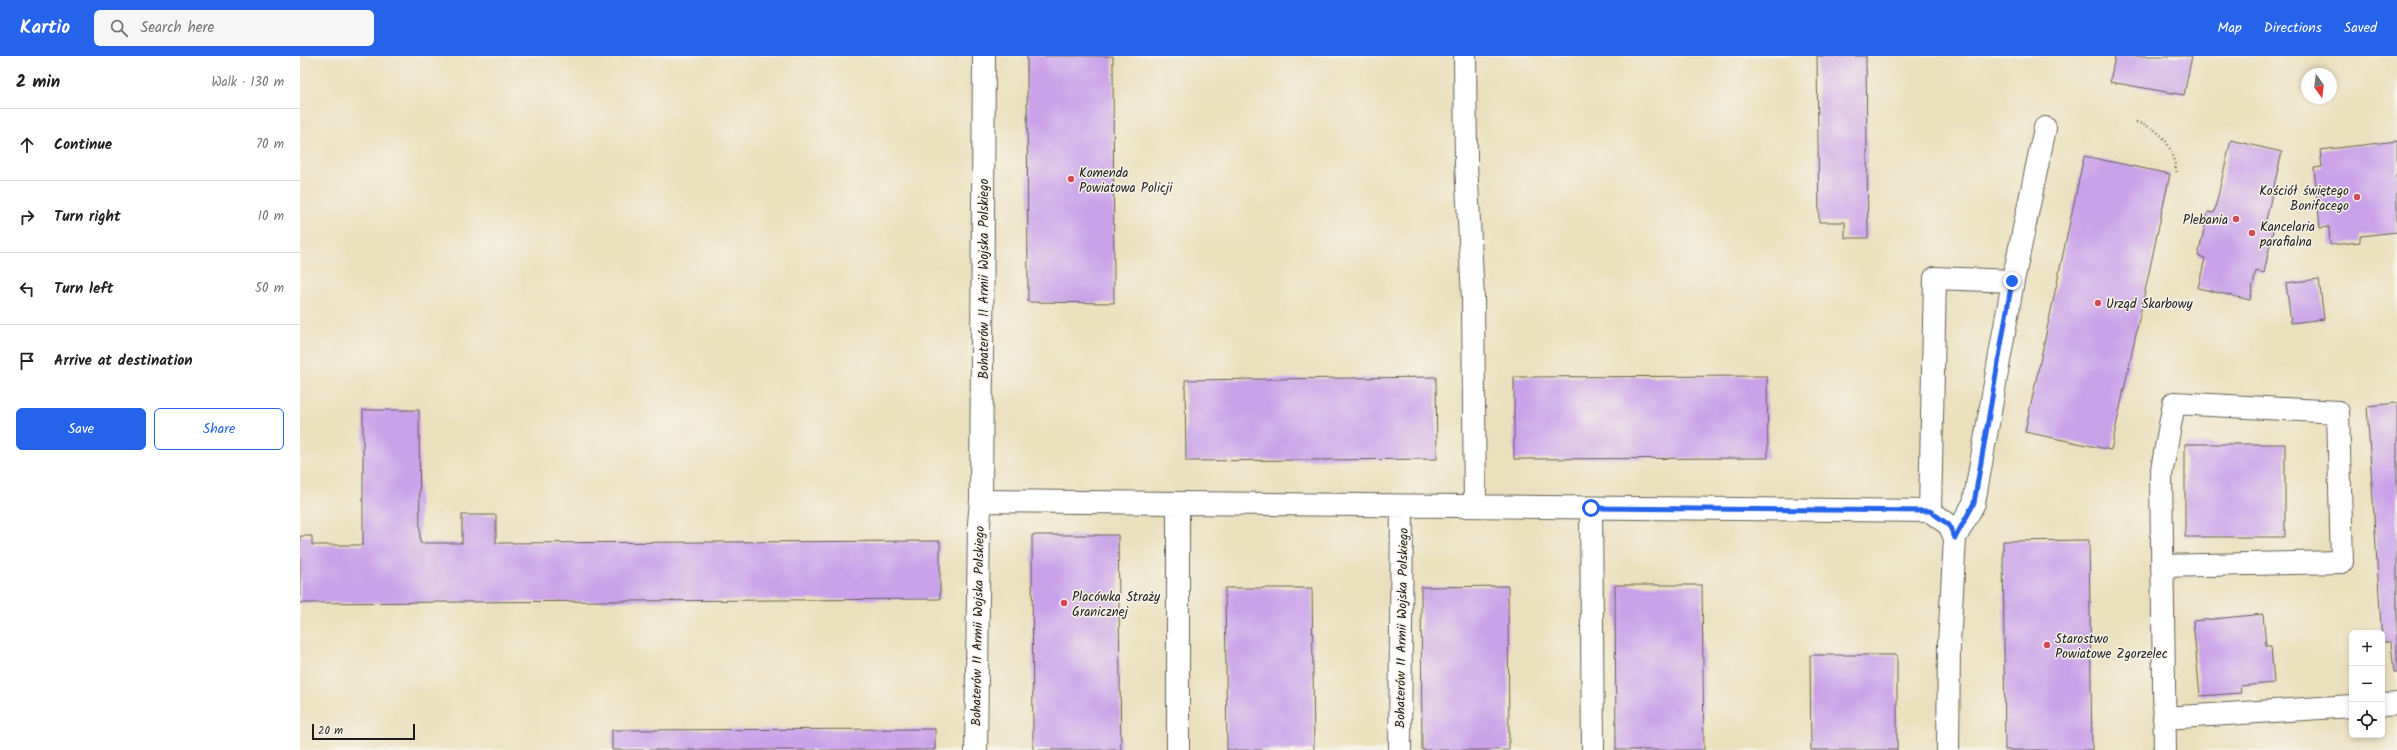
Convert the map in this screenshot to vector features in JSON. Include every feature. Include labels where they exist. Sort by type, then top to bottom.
[{"type":"street","name":"Bohaterów II Armii Wojska Polskiego","points":[[976,750],[978,539],[981,501],[984,56]]},
{"type":"street","points":[[1465,56],[1466,164],[1473,298],[1474,506]]},
{"type":"street","points":[[1948,750],[1950,644],[1955,538],[1974,503],[2012,281],[2045,128]]},
{"type":"street","points":[[1930,511],[1935,278],[2012,281]]},
{"type":"street","points":[[2162,566],[2342,562],[2338,412],[2174,404],[2161,475],[2164,750]]},
{"type":"street","points":[[981,501],[1930,511],[1949,525],[1955,538]]},
{"type":"street","points":[[1178,504],[1178,750]]},
{"type":"street","name":"Bohaterów II Armii Wojska Polskiego","points":[[1400,750],[1402,506]]},
{"type":"street","points":[[1591,508],[1593,750]]},
{"type":"street","points":[[2385,704],[2397,704]]},
{"type":"street","points":[[2164,718],[2349,706]]},
{"type":"path","points":[[2136,122],[2148,125],[2162,135],[2172,151],[2177,173]]},
{"type":"building","name":"Komenda Powiatowa Policji","points":[[1027,56],[1113,56],[1114,303],[1028,302]]},
{"type":"building","points":[[1817,56],[1866,56],[1868,238],[1845,238],[1845,222],[1819,222]]},
{"type":"building","points":[[2115,56],[2192,56],[2184,95],[2110,82]]},
{"type":"building","name":"Plebania","points":[[2231,140],[2282,152],[2265,224],[2274,226],[2264,273],[2256,271],[2250,300],[2198,288],[2205,258],[2198,256],[2208,212],[2214,213]]},
{"type":"building","name":"Kościół świętego Bonifacego","points":[[2397,141],[2397,232],[2360,236],[2360,242],[2330,245],[2329,227],[2320,228],[2314,168],[2322,167],[2320,150]]},
{"type":"building","name":"Urząd Skarbowy","points":[[2084,156],[2170,174],[2111,450],[2025,432]]},
{"type":"building","points":[[2319,279],[2324,319],[2291,323],[2286,283]]},
{"type":"building","points":[[1767,376],[1768,458],[1514,459],[1514,377]]},
{"type":"building","points":[[1436,377],[1437,459],[1186,461],[1185,380]]},
{"type":"building","points":[[2397,403],[2397,672],[2394,672],[2391,642],[2385,642],[2385,630],[2381,630],[2367,406]]},
{"type":"building","points":[[363,410],[419,410],[420,543],[462,543],[462,515],[496,515],[496,543],[940,541],[940,599],[300,603],[300,536],[312,536],[312,545],[363,545]]},
{"type":"building","points":[[2185,444],[2285,444],[2285,537],[2185,537]]},
{"type":"building","points":[[1032,535],[1118,535],[1121,750],[1033,750]]},
{"type":"building","name":"Starostwo Powiatowe Zgorzelec","points":[[2089,540],[2092,750],[2005,750],[2003,541]]},
{"type":"building","points":[[1615,585],[1702,585],[1704,750],[1616,750]]},
{"type":"building","points":[[1508,586],[1509,750],[1422,750],[1421,587]]},
{"type":"building","points":[[1225,588],[1312,588],[1314,750],[1227,750]]},
{"type":"building","points":[[2263,614],[2266,646],[2271,646],[2274,683],[2240,686],[2241,693],[2200,696],[2193,621]]},
{"type":"building","points":[[1810,655],[1897,655],[1897,750],[1811,750]]},
{"type":"building","points":[[935,729],[935,750],[612,750],[612,730]]},
{"type":"place","name":"Komenda Powiatowa Policji","points":[[1071,179]]},
{"type":"place","name":"Kościół świętego Bonifacego","points":[[2357,197]]},
{"type":"place","name":"Plebania","points":[[2236,219]]},
{"type":"place","name":"Kancelaria parafialna","points":[[2252,233]]},
{"type":"place","name":"Urząd Skarbowy","points":[[2098,303]]},
{"type":"place","name":"Placówka Straży Granicznej","points":[[1064,603]]},
{"type":"place","name":"Starostwo Powiatowe Zgorzelec","points":[[2047,645]]},
{"type":"route","points":[[1591,508],[1930,511],[1942,518],[1949,525],[1955,538],[1974,503],[2012,281]]}]
